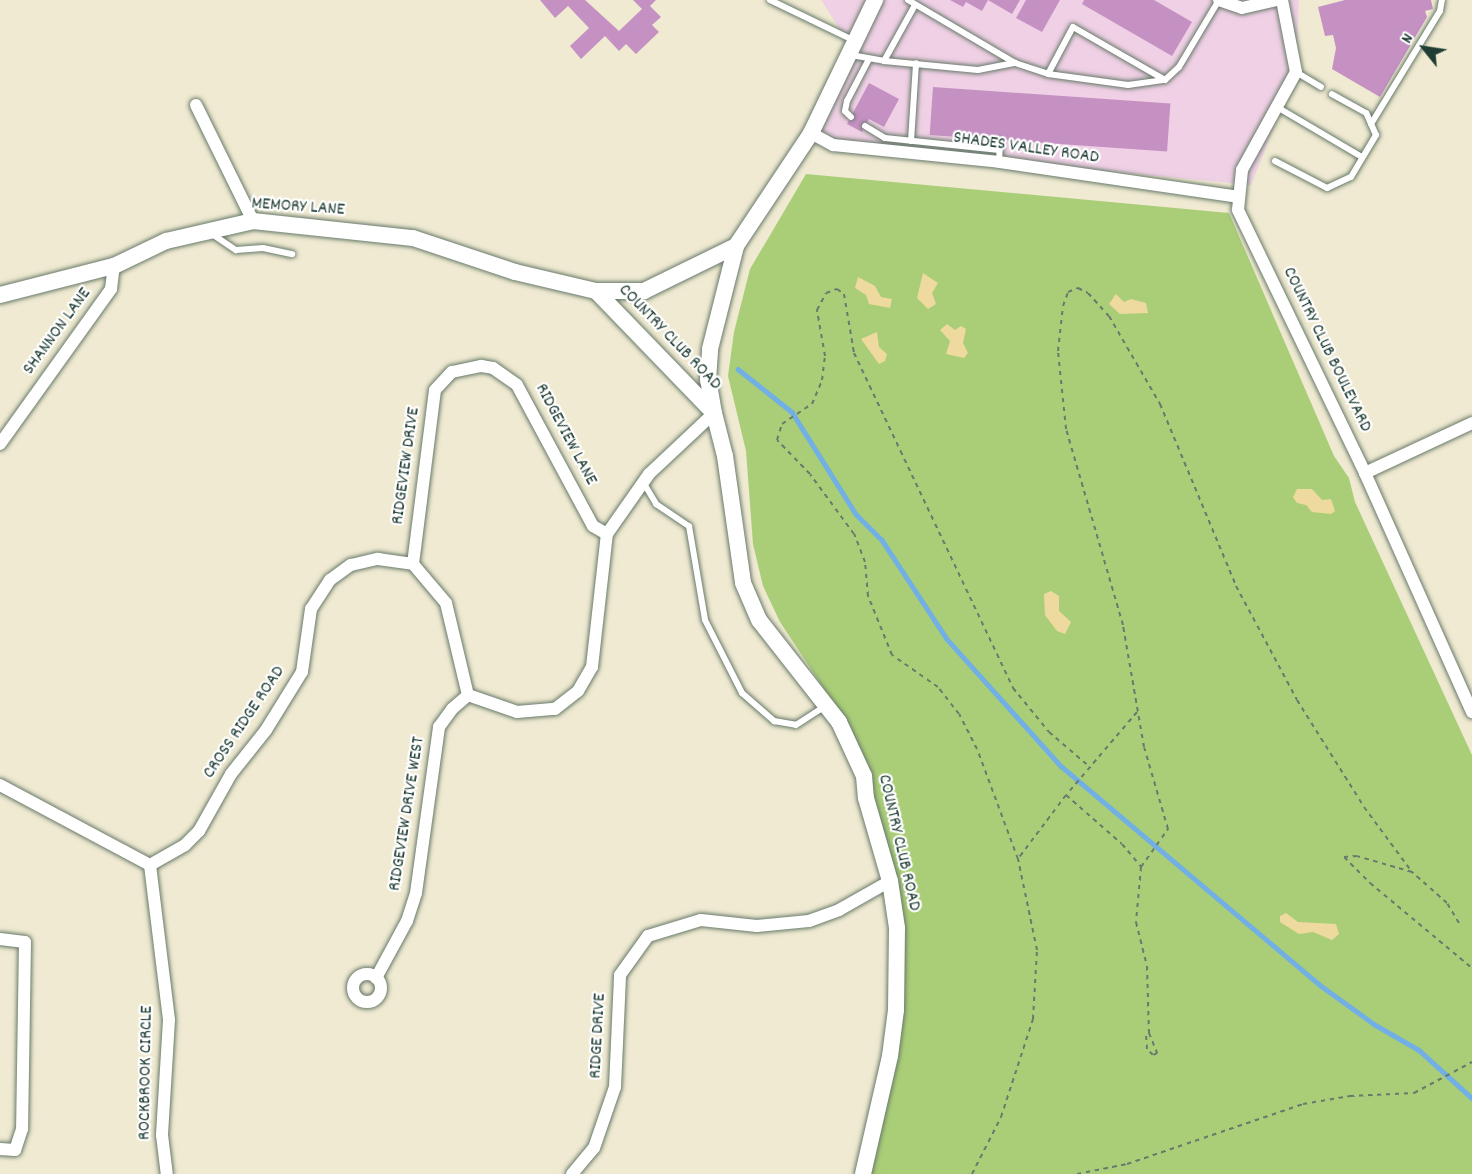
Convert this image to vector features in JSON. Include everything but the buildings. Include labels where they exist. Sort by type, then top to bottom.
[{"type":"street","name":"COUNTRY CLUB ROAD","points":[[863,1174],[890,1056],[896,1010],[897,928],[890,880],[866,798],[864,776],[839,722],[759,620],[743,583],[725,456],[708,380],[710,349],[736,246],[811,133],[875,0]]},
{"type":"street","points":[[1219,0],[1242,8],[1280,0],[1296,72]]},
{"type":"street","name":"COUNTRY CLUB BOULEVARD","points":[[1296,72],[1242,170],[1238,197],[1239,210],[1365,473],[1472,712]]},
{"type":"street","points":[[196,105],[253,221]]},
{"type":"street","name":"SHADES VALLEY ROAD","points":[[811,133],[833,145],[999,156],[1238,197]]},
{"type":"street","name":"MEMORY LANE","points":[[0,295],[114,266],[166,242],[253,221],[413,238],[515,272],[596,291],[644,291],[736,246]]},
{"type":"street","name":"SHANNON LANE","points":[[0,444],[111,289],[114,266]]},
{"type":"street","name":"COUNTRY CLUB ROAD","points":[[596,291],[714,413]]},
{"type":"street","name":"RIDGEVIEW LANE","points":[[481,366],[493,368],[517,385],[593,526],[607,534]]},
{"type":"street","name":"RIDGEVIEW DRIVE","points":[[412,564],[435,390],[452,372],[481,366]]},
{"type":"street","points":[[412,564],[446,603],[468,694],[517,712],[555,709],[578,691],[592,667],[607,534],[643,482],[714,413]]},
{"type":"street","points":[[1365,473],[1472,423]]},
{"type":"street","name":"CROSS RIDGE ROAD","points":[[150,865],[185,845],[199,831],[231,774],[266,730],[302,672],[311,609],[330,580],[351,565],[378,559],[412,564]]},
{"type":"street","name":"RIDGEVIEW DRIVE WEST","points":[[376,978],[407,921],[416,893],[439,727],[452,709],[468,694]]},
{"type":"street","points":[[0,785],[150,865]]},
{"type":"street","name":"ROCKBROOK CIRCLE","points":[[150,865],[169,1020],[162,1135],[167,1174]]},
{"type":"street","name":"RIDGE DRIVE","points":[[573,1174],[594,1148],[615,1087],[620,975],[648,936],[701,920],[757,926],[809,921],[839,910],[890,880]]},
{"type":"street","points":[[0,939],[25,942],[22,1129],[15,1150],[0,1149]]},
{"type":"lane","points":[[770,0],[869,59],[978,70],[1015,63]]},
{"type":"lane","points":[[908,0],[1015,63],[1048,74],[1128,85],[1165,80],[1179,67],[1219,0]]},
{"type":"lane","points":[[1371,124],[1440,11],[1442,0]]},
{"type":"lane","points":[[885,61],[915,4]]},
{"type":"lane","points":[[1048,74],[1073,27],[1165,80]]},
{"type":"lane","points":[[851,117],[845,111],[846,101],[869,59]]},
{"type":"lane","points":[[911,141],[916,63]]},
{"type":"lane","points":[[1296,72],[1321,87]]},
{"type":"lane","points":[[1275,162],[1327,188],[1351,177],[1376,135],[1366,113],[1332,93]]},
{"type":"lane","points":[[1277,107],[1362,158]]},
{"type":"lane","points":[[865,126],[885,138],[999,156],[1000,142]]},
{"type":"lane","points":[[210,231],[236,250],[263,248],[292,254]]},
{"type":"lane","points":[[643,482],[656,504],[689,526],[705,620],[742,693],[774,721],[796,725],[826,705]]},
{"type":"path","points":[[1146,1036],[1147,1049],[1153,1055],[1157,1053],[1149,1033],[1147,966],[1136,922],[1141,867],[1147,856],[1163,839],[1167,820],[1137,712],[1123,625],[1066,429],[1058,372],[1063,306],[1068,292],[1078,288],[1088,293],[1109,316],[1160,404],[1236,586],[1297,700],[1364,807],[1412,872],[1447,903],[1460,923]]},
{"type":"path","points":[[972,1174],[1001,1117],[1033,1019],[1037,950],[1018,860],[977,749],[959,714],[938,687],[892,655],[868,596],[865,562],[857,541],[810,474],[777,441],[782,424],[803,411],[817,394],[824,367],[817,310],[826,293],[837,289],[848,305],[854,353],[871,383],[877,405],[936,518],[951,565],[979,612],[1013,688],[1049,732],[1091,768]]},
{"type":"path","points":[[1018,860],[1066,795],[1137,712]]},
{"type":"path","points":[[1066,795],[1122,844],[1141,867]]},
{"type":"path","points":[[1412,872],[1357,856],[1344,857],[1370,884],[1472,968]]},
{"type":"path","points":[[1077,1174],[1127,1164],[1280,1110],[1350,1096],[1414,1093],[1472,1062]]},
{"type":"shaded area","points":[[821,0],[1299,0],[1296,72],[1251,185],[833,145],[811,133],[852,48]]},
{"type":"green space","points":[[806,174],[1229,213],[1334,456],[1349,478],[1355,502],[1472,755],[1472,1174],[869,1174],[903,927],[844,719],[780,622],[763,586],[753,544],[746,451],[728,376],[734,332],[750,269]]},
{"type":"sand","points":[[923,273],[938,283],[932,293],[936,304],[928,309],[917,298]]},
{"type":"sand","points":[[858,277],[875,286],[881,297],[892,299],[890,308],[869,304],[866,295],[855,288]]},
{"type":"sand","points":[[1116,294],[1124,302],[1131,299],[1146,303],[1148,313],[1120,314],[1109,304]]},
{"type":"sand","points":[[947,324],[955,330],[961,326],[966,329],[963,343],[968,353],[964,358],[946,354],[950,341],[940,330]]},
{"type":"sand","points":[[877,332],[879,347],[887,354],[885,361],[879,364],[861,339]]},
{"type":"sand","points":[[1297,489],[1312,489],[1322,500],[1331,499],[1335,511],[1331,514],[1312,512],[1306,505],[1297,503],[1293,497]]},
{"type":"sand","points":[[1051,591],[1059,596],[1059,611],[1071,622],[1065,634],[1057,631],[1045,615],[1044,594]]},
{"type":"sand","points":[[1286,913],[1298,922],[1336,924],[1339,934],[1332,940],[1313,932],[1299,934],[1280,922],[1280,916]]},
{"type":"waterway","points":[[738,369],[792,412],[856,514],[882,540],[947,639],[1061,766],[1320,985],[1374,1024],[1419,1050],[1472,1098]]}]
